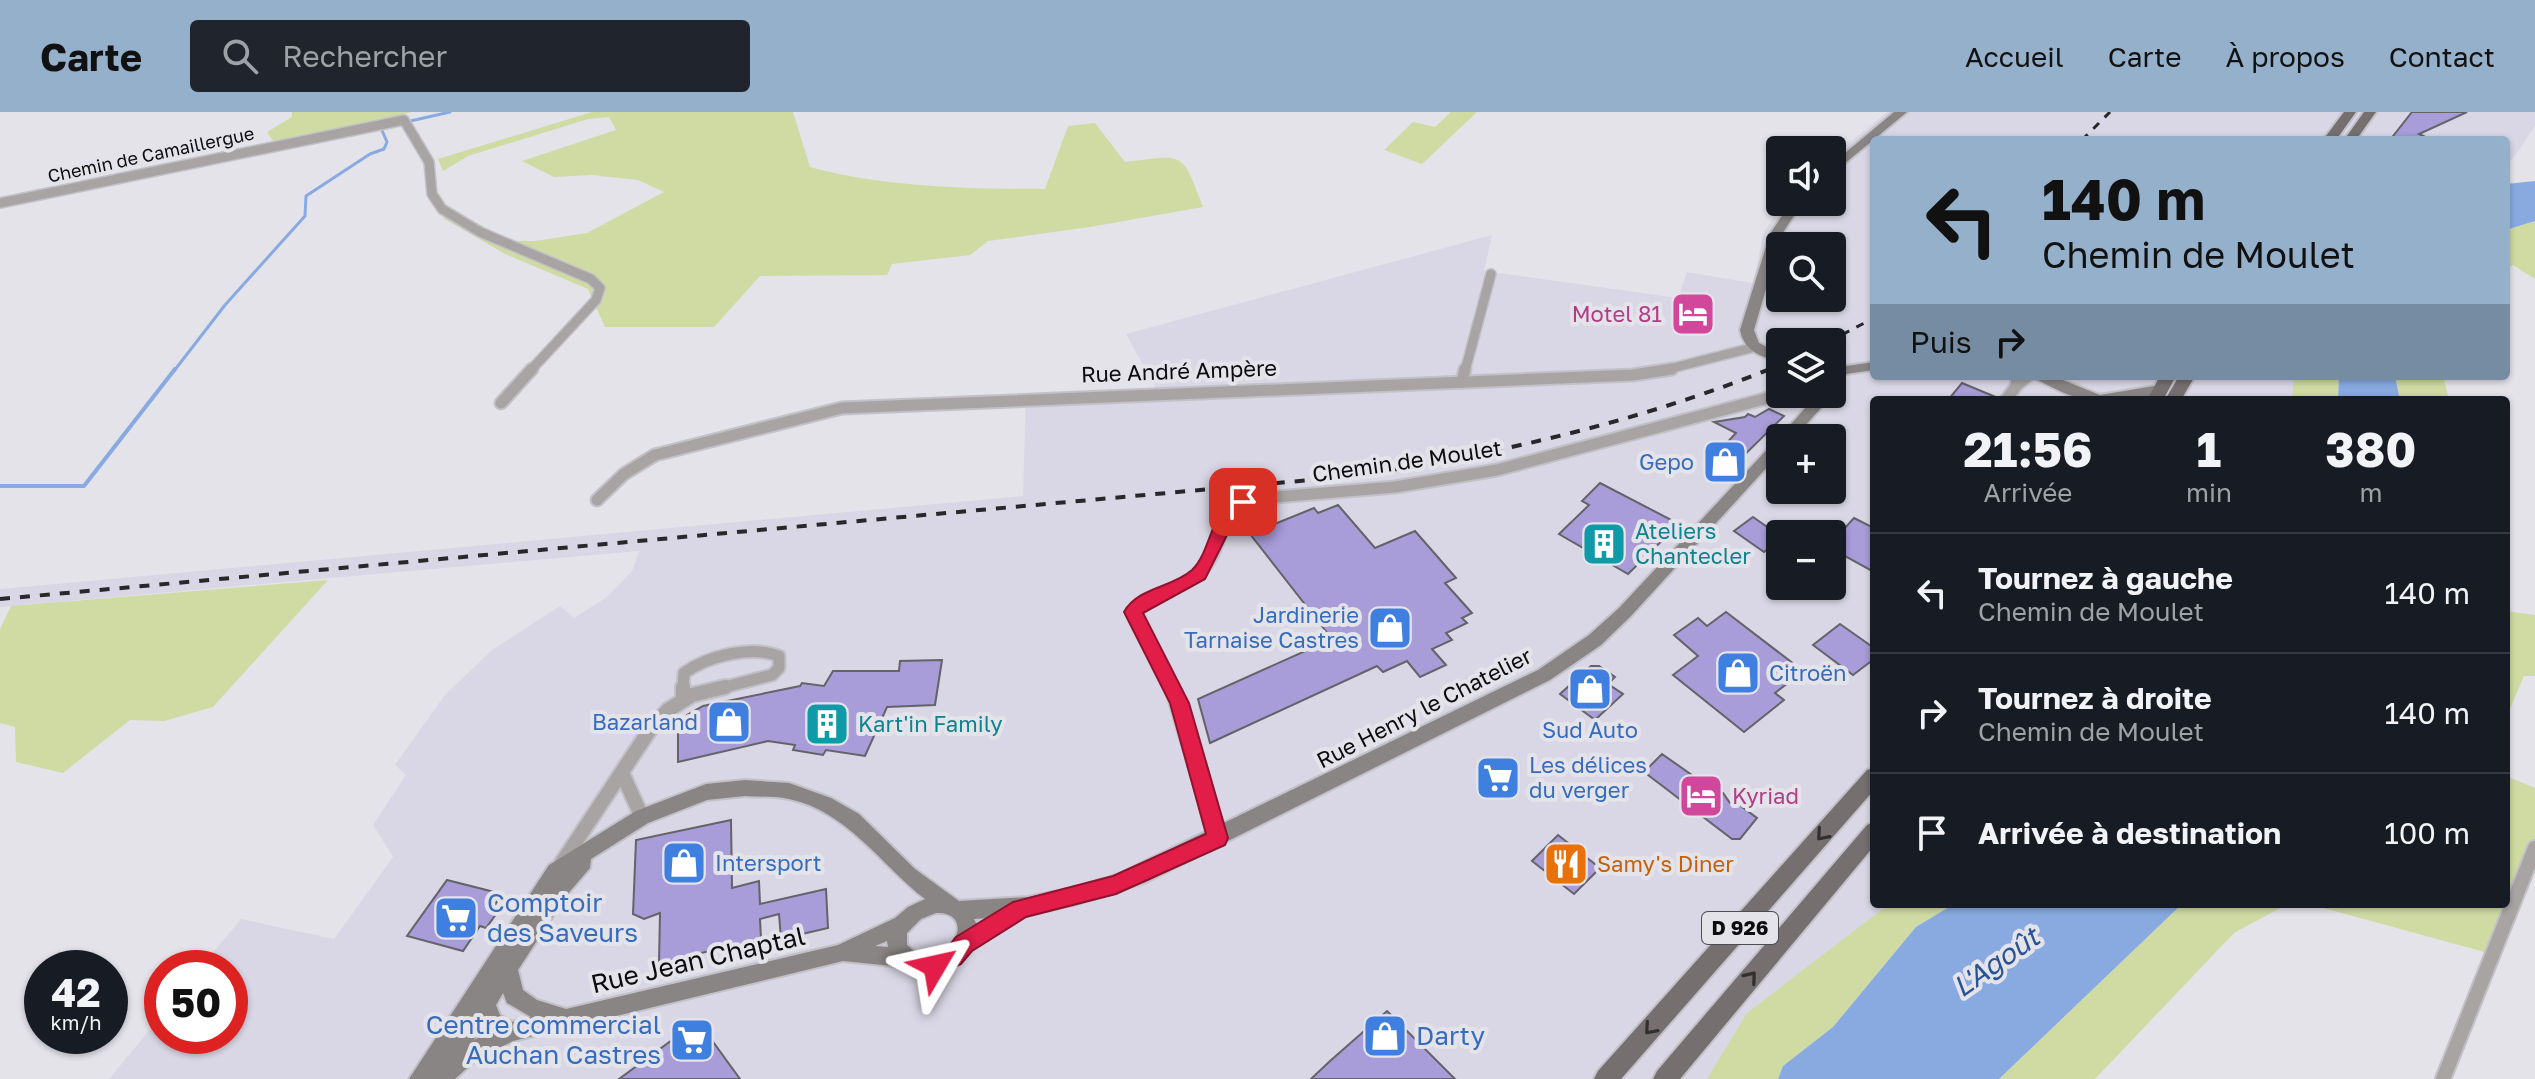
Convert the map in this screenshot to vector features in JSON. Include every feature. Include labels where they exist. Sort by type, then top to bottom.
[{"type":"main road","points":[[1872,136],[1901,112]]},
{"type":"main road","points":[[2332,136],[2350,112]]},
{"type":"main road","points":[[2353,136],[2370,112]]},
{"type":"main road","points":[[1846,158],[1870,138]]},
{"type":"main road","points":[[1766,352],[1755,347],[1747,338],[1747,330],[1776,234],[1788,216]]},
{"type":"main road","points":[[1846,370],[1870,367]]},
{"type":"main road","points":[[2050,380],[2089,396]]},
{"type":"main road","points":[[2132,396],[2164,392],[2181,380]]},
{"type":"main road","points":[[1799,424],[1813,408]]},
{"type":"main road","name":"Rue Henry le Chatelier","points":[[953,907],[1021,909],[1116,885],[1520,689],[1578,653],[1625,612],[1766,459]]},
{"type":"main road","name":"D 926","points":[[1606,1079],[1870,781]]},
{"type":"main road","points":[[438,1079],[480,999],[556,871],[642,817],[706,792],[745,788],[789,791],[825,803],[853,820],[908,875],[953,907],[968,927],[964,944],[953,957],[935,966],[924,966],[905,958],[898,943],[906,919],[908,875]]},
{"type":"main road","name":"D 926","points":[[1665,1079],[1870,836]]},
{"type":"main road","points":[[419,1079],[480,999],[508,969],[559,890],[604,841]]},
{"type":"main road","points":[[906,919],[927,905],[953,907]]},
{"type":"main road","name":"Rue Henry le Chatelier","points":[[964,944],[1021,909]]},
{"type":"main road","name":"Rue Jean Chaptal","points":[[438,1079],[470,1052],[510,1032],[840,953],[906,919]]},
{"type":"main road","name":"Rue Jean Chaptal","points":[[840,953],[905,958]]},
{"type":"main road","points":[[508,969],[514,996]]},
{"type":"main road","points":[[480,999],[514,996],[532,1008],[568,1018]]},
{"type":"main road","points":[[480,999],[493,1022],[510,1032]]},
{"type":"street","name":"Chemin de Camaillergue","points":[[0,203],[405,122],[416,135],[431,168],[431,195],[435,202],[462,223],[591,279],[600,288],[596,300],[501,403]]},
{"type":"street","points":[[1462,382],[1491,274]]},
{"type":"street","name":"Rue André Ampère","points":[[597,500],[627,471],[655,455],[842,408],[1650,373],[1755,347]]},
{"type":"street","name":"Chemin de Moulet","points":[[1217,838],[1180,703],[1133,612],[1139,605],[1199,574],[1208,561],[1226,518],[1236,506],[1252,499],[1395,487],[1497,470],[1766,399]]},
{"type":"street","points":[[556,871],[649,731],[683,699],[765,678],[779,668],[779,656],[770,650],[758,651],[696,664],[684,673],[683,699]]},
{"type":"street","points":[[622,773],[642,817]]},
{"type":"street","points":[[592,818],[604,841]]},
{"type":"street","points":[[2443,1079],[2535,848]]},
{"type":"shaded area","points":[[1887,112],[2535,112],[2535,126],[2510,161],[2510,136],[1870,136],[1870,380],[2321,380],[2319,396],[1870,396],[1870,908],[1977,908],[1747,1079],[109,1079],[144,1037],[144,1054],[248,1054],[248,950],[215,950],[241,919],[334,939],[393,857],[373,825],[406,775],[395,765],[445,695],[492,650],[560,606],[574,618],[607,597],[632,571],[639,551],[0,607],[0,589],[1023,496],[1026,394],[1156,389],[1126,334],[1492,235],[1484,271],[1678,298],[1687,272],[1753,283],[1764,232],[1775,216],[1846,216],[1846,146]]},
{"type":"green space","points":[[292,112],[412,112],[275,144],[267,132],[292,117]]},
{"type":"green space","points":[[592,112],[793,112],[810,167],[896,183],[986,188],[1045,189],[1068,126],[1095,123],[1125,162],[1159,158],[1178,160],[1190,175],[1203,207],[988,241],[970,255],[892,264],[887,275],[760,276],[714,327],[605,327],[588,289],[505,254],[443,218],[454,211],[511,241],[535,241],[587,233],[664,192],[638,180],[591,175],[554,177],[522,161],[616,130],[609,117],[588,119],[468,156],[443,171],[438,159]]},
{"type":"green space","points":[[1451,112],[1477,112],[1422,164],[1384,150],[1413,122],[1435,127]]},
{"type":"green space","points":[[2535,221],[2535,279],[2513,265],[2510,266],[2510,229]]},
{"type":"green space","points":[[2294,380],[2339,380],[2338,396],[2292,396]]},
{"type":"green space","points":[[2396,380],[2444,380],[2448,396],[2399,396]]},
{"type":"green space","points":[[328,580],[213,707],[164,721],[130,720],[63,773],[16,762],[15,727],[0,723],[0,629],[11,606]]},
{"type":"green space","points":[[2510,612],[2535,615],[2535,676],[2524,676],[2510,709]]},
{"type":"green space","points":[[2510,778],[2535,788],[2535,851],[2499,956],[2324,908],[2510,908]]},
{"type":"green space","points":[[1884,908],[1947,908],[1916,927],[1833,1027],[1783,1066],[1778,1079],[1707,1079],[1747,1013]]},
{"type":"green space","points":[[2178,908],[2281,908],[2234,933],[2095,1079],[1999,1079]]},
{"type":"water","points":[[2535,181],[2535,221],[2510,229],[2510,184]]},
{"type":"water","points":[[2339,380],[2396,380],[2399,396],[2338,396]]},
{"type":"water","name":"L'Agoût","points":[[1947,908],[2178,908],[1999,1079],[1778,1079],[1783,1066],[1833,1027],[1916,927]]},
{"type":"building","points":[[2412,112],[2467,112],[2419,134],[2423,136],[2393,136]]},
{"type":"building","name":"Motel 81","points":[[1691,296],[1704,299],[1696,333],[1682,330]]},
{"type":"building","points":[[1962,383],[1993,396],[1951,396]]},
{"type":"building","points":[[1769,409],[1784,416],[1776,424],[1766,424],[1766,434],[1721,478],[1708,450],[1714,444],[1722,448],[1736,433],[1714,422],[1748,414],[1755,417]]},
{"type":"building","points":[[1600,483],[1679,524],[1628,574],[1559,534],[1589,505],[1582,501]]},
{"type":"building","name":"Jardinerie Tarnaise Castres","points":[[1338,505],[1375,548],[1415,531],[1456,578],[1445,583],[1472,613],[1462,618],[1467,623],[1446,633],[1452,640],[1432,649],[1446,665],[1420,677],[1407,661],[1383,672],[1377,666],[1210,743],[1198,699],[1332,639],[1250,534],[1314,508],[1318,513]]},
{"type":"building","points":[[1753,517],[1766,526],[1766,550],[1764,552],[1734,531]]},
{"type":"building","points":[[1854,518],[1870,526],[1870,570],[1846,557],[1846,527]]},
{"type":"building","name":"Citroën","points":[[1726,612],[1803,671],[1775,693],[1784,700],[1744,732],[1673,675],[1698,656],[1674,635],[1698,618],[1707,626]]},
{"type":"building","points":[[1840,624],[1870,645],[1870,662],[1853,675],[1813,645]]},
{"type":"building","name":"Kart'in Family","points":[[942,660],[935,705],[887,707],[865,756],[826,750],[823,755],[793,750],[795,745],[768,741],[678,762],[678,728],[687,715],[703,706],[800,686],[802,683],[824,686],[833,671],[899,671],[900,661]]},
{"type":"building","name":"Sud Auto","points":[[1591,666],[1599,666],[1615,677],[1608,684],[1623,694],[1595,720],[1560,694]]},
{"type":"building","name":"Kyriad","points":[[1662,754],[1716,792],[1723,793],[1730,803],[1738,804],[1757,818],[1740,839],[1732,839],[1644,772]]},
{"type":"building","points":[[731,820],[732,888],[759,881],[760,904],[826,889],[828,928],[781,939],[779,914],[760,919],[761,939],[746,942],[747,947],[731,950],[731,946],[659,963],[660,913],[644,919],[633,914],[636,840]]},
{"type":"building","name":"Samy's Diner","points":[[1558,835],[1600,868],[1574,894],[1532,861]]},
{"type":"building","name":"Comptoir des Saveurs","points":[[447,880],[502,894],[493,908],[499,910],[486,928],[480,926],[463,951],[407,936]]},
{"type":"building","name":"Darty","points":[[1387,1011],[1455,1079],[1311,1079],[1330,1061]]},
{"type":"building","name":"Centre commercial Auchan Castres","points":[[698,1021],[740,1079],[619,1079]]},
{"type":"waterway","points":[[406,122],[450,112]]},
{"type":"waterway","points":[[174,371],[225,305],[305,216],[306,196],[370,154],[384,149],[387,142],[381,128]]},
{"type":"waterway","points":[[0,486],[84,486],[175,369]]},
{"type":"railway","points":[[2086,136],[2110,112]]},
{"type":"railway","points":[[1846,333],[1870,320]]},
{"type":"railway","points":[[0,599],[1354,476],[1513,447],[1617,421],[1766,370]]},
{"type":"place","name":"Motel 81","points":[[1693,314]]},
{"type":"place","name":"Gepo","points":[[1725,462]]},
{"type":"place","name":"Ateliers Chantecler","points":[[1604,544]]},
{"type":"place","name":"Jardinerie Tarnaise Castres","points":[[1390,628]]},
{"type":"place","name":"Citroën","points":[[1738,673]]},
{"type":"place","name":"Sud Auto","points":[[1590,689]]},
{"type":"place","name":"Bazarland","points":[[729,722]]},
{"type":"place","name":"Kart'in Family","points":[[827,724]]},
{"type":"place","name":"Les délices du verger","points":[[1498,778]]},
{"type":"place","name":"Kyriad","points":[[1701,796]]},
{"type":"place","name":"Intersport","points":[[684,863]]},
{"type":"place","name":"Samy's Diner","points":[[1566,864]]},
{"type":"place","name":"Comptoir des Saveurs","points":[[456,918]]},
{"type":"place","name":"Darty","points":[[1385,1036]]},
{"type":"place","name":"Centre commercial Auchan Castres","points":[[692,1040]]},
{"type":"route","points":[[935,966],[946,962],[964,944],[1021,909],[1116,885],[1217,838],[1180,703],[1133,612],[1145,601],[1199,574],[1230,511],[1243,502]]}]
